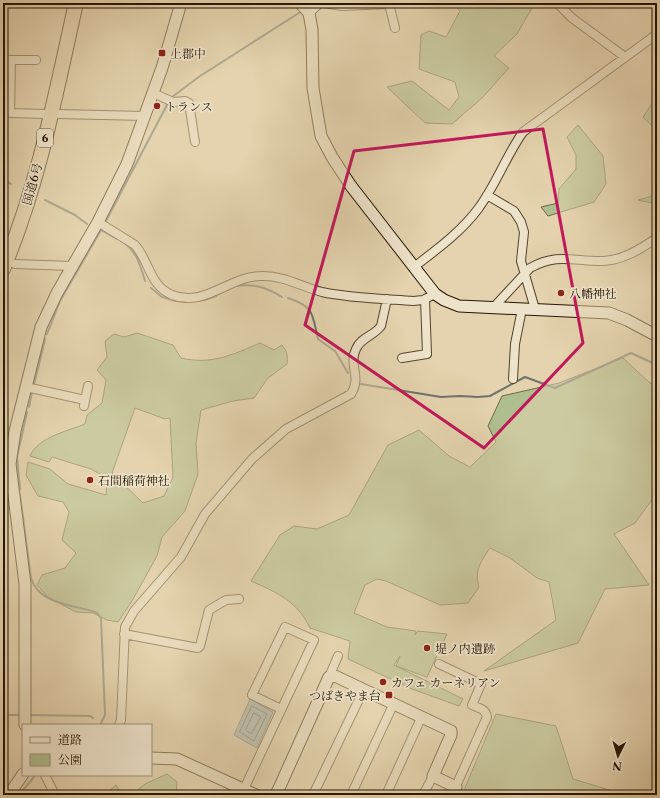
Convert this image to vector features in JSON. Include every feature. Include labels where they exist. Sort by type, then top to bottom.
[{"type":"highway","name":"国道6号","points":[[9,267],[51,115],[76,3]]},
{"type":"street","points":[[25,724],[25,584],[10,464],[15,431],[41,327],[72,266],[98,222],[127,164],[162,68],[181,3]]},
{"type":"street","points":[[300,3],[309,13],[312,30],[313,88],[321,136],[332,157],[351,186],[435,294],[444,300],[459,306],[609,313],[627,320],[657,336]]},
{"type":"street","points":[[309,13],[320,3]]},
{"type":"street","points":[[324,3],[342,6],[389,4],[395,28]]},
{"type":"street","points":[[557,3],[572,18],[625,57]]},
{"type":"street","points":[[414,268],[450,238],[477,210],[487,196],[512,148],[523,132],[657,34]]},
{"type":"street","points":[[36,60],[7,60],[10,114],[46,114]]},
{"type":"street","points":[[153,93],[174,102],[185,101],[189,103],[195,142]]},
{"type":"street","points":[[58,114],[145,116]]},
{"type":"street","points":[[487,196],[514,211],[522,222],[524,232],[521,261],[535,309]]},
{"type":"street","points":[[98,222],[136,245],[156,284],[172,295],[184,298],[202,296],[242,279],[260,276],[276,276],[323,292],[388,299],[413,301],[425,299],[435,294]]},
{"type":"street","points":[[493,308],[524,274],[537,264],[555,259],[603,261],[621,258],[638,251],[657,238]]},
{"type":"street","points":[[9,267],[72,266]]},
{"type":"street","points":[[119,724],[121,720],[124,634],[126,623],[134,611],[181,557],[205,514],[252,459],[286,429],[351,394],[356,380],[353,358],[355,351],[361,341],[381,326],[388,299]]},
{"type":"street","points":[[402,358],[427,354],[425,299]]},
{"type":"street","points":[[513,379],[515,344],[522,309]]},
{"type":"street","points":[[26,387],[85,403],[88,386]]},
{"type":"street","points":[[124,634],[198,648],[200,646],[209,610],[226,600],[239,599]]},
{"type":"street","points":[[244,789],[314,640],[285,627],[252,695],[281,709]]},
{"type":"street","points":[[276,795],[338,656]]},
{"type":"street","points":[[433,776],[454,791],[487,717],[486,712],[472,705],[481,684],[439,664]]},
{"type":"street","points":[[329,677],[335,676],[451,731],[451,735],[423,795]]},
{"type":"street","points":[[314,795],[364,689]]},
{"type":"street","points":[[351,795],[394,703]]},
{"type":"street","points":[[386,795],[422,716]]},
{"type":"street","points":[[152,758],[177,759],[256,795]]},
{"type":"street","points":[[9,795],[22,776]]},
{"type":"street","points":[[46,776],[56,795]]},
{"type":"highlighted area","points":[[543,129],[583,343],[484,448],[305,325],[354,151]]},
{"type":"green space","points":[[452,3],[499,3],[501,7],[508,3],[535,3],[517,34],[494,56],[509,68],[482,98],[452,124],[425,123],[387,87],[412,81],[449,110],[459,97],[455,82],[419,69],[421,35],[429,31],[446,37],[460,11]]},
{"type":"green space","points":[[3,80],[7,81],[6,110],[3,110]]},
{"type":"green space","points":[[657,96],[657,131],[643,117]]},
{"type":"green space","points":[[578,125],[603,156],[606,184],[594,202],[548,216],[541,207],[558,203],[559,189],[576,169],[576,155],[567,137]]},
{"type":"green space","points":[[657,195],[657,204],[638,200]]},
{"type":"green space","points":[[137,333],[173,345],[181,358],[192,360],[222,358],[260,343],[274,350],[282,345],[286,352],[287,364],[268,378],[254,398],[233,401],[201,410],[196,443],[198,474],[185,511],[162,537],[157,556],[132,601],[118,622],[107,620],[93,613],[76,612],[48,597],[37,585],[42,575],[65,568],[76,553],[62,540],[69,512],[63,502],[38,496],[26,475],[28,462],[50,469],[68,484],[106,495],[107,478],[91,469],[52,457],[49,462],[30,456],[34,449],[46,439],[85,424],[87,415],[102,403],[106,380],[97,370],[107,357],[105,341],[114,334],[124,337]],"holes":[[[135,408],[165,419],[170,418],[173,477],[164,496],[143,503],[112,473]]]},
{"type":"green space","points":[[623,358],[650,383],[657,386],[657,493],[635,523],[614,534],[649,585],[605,589],[578,643],[484,671],[556,620],[549,582],[537,578],[510,558],[490,548],[479,566],[477,576],[479,587],[468,603],[440,605],[386,581],[377,579],[365,585],[354,613],[387,627],[416,631],[415,635],[418,631],[447,634],[427,677],[396,666],[463,699],[459,706],[412,689],[348,659],[350,641],[310,628],[293,604],[278,594],[251,581],[280,535],[294,526],[317,529],[349,515],[388,445],[419,430],[449,456],[470,467],[496,442],[488,426],[502,396],[559,383]],"holes":[[[400,656],[396,666],[394,665]]]},
{"type":"green space","points":[[496,714],[556,726],[573,779],[626,795],[462,795]]},
{"type":"green space","points":[[167,774],[177,782],[176,795],[131,795],[145,784]]},
{"type":"green space","points":[[116,785],[122,795],[105,795]]},
{"type":"water","points":[[250,699],[273,712],[257,748],[234,735]]},
{"type":"waterway","points":[[308,6],[312,3]]},
{"type":"waterway","points":[[172,97],[200,76],[302,11]]},
{"type":"waterway","points":[[106,221],[168,103]]},
{"type":"waterway","points":[[3,180],[11,184]]},
{"type":"waterway","points":[[45,200],[75,215],[87,224]]},
{"type":"waterway","points":[[47,334],[60,301],[101,230],[117,239]]},
{"type":"waterway","points":[[123,242],[135,255],[140,264],[145,281]]},
{"type":"waterway","points":[[236,286],[249,285],[260,287],[282,297]]},
{"type":"waterway","points":[[151,288],[162,297],[176,301]]},
{"type":"waterway","points":[[196,301],[205,300],[216,296]]},
{"type":"waterway","points":[[288,298],[297,301],[308,308],[313,317],[318,339],[335,351],[348,373]]},
{"type":"waterway","points":[[34,385],[45,339]]},
{"type":"waterway","points":[[361,384],[441,397],[478,397],[490,396],[525,377],[555,388],[631,353],[657,365]]},
{"type":"waterway","points":[[29,407],[32,392]]},
{"type":"waterway","points":[[20,489],[17,457],[27,412]]},
{"type":"waterway","points":[[20,495],[31,578],[35,586],[41,593],[56,602],[92,611],[97,613],[101,618],[105,715],[100,724]]},
{"type":"waterway","points":[[3,715],[20,715]]},
{"type":"waterway","points":[[29,715],[90,716],[93,718]]},
{"type":"waterway","points":[[19,795],[34,777]]},
{"type":"place","name":"上郡中","points":[[162,53]]},
{"type":"place","name":"トランス","points":[[157,106]]},
{"type":"place","name":"八幡神社","points":[[561,293]]},
{"type":"place","name":"石間稲荷神社","points":[[90,480]]},
{"type":"place","name":"堤ノ内遺跡","points":[[427,648]]},
{"type":"place","name":"カフェ カーネリアン","points":[[383,682]]},
{"type":"place","name":"つばきやま台","points":[[389,695]]}]
